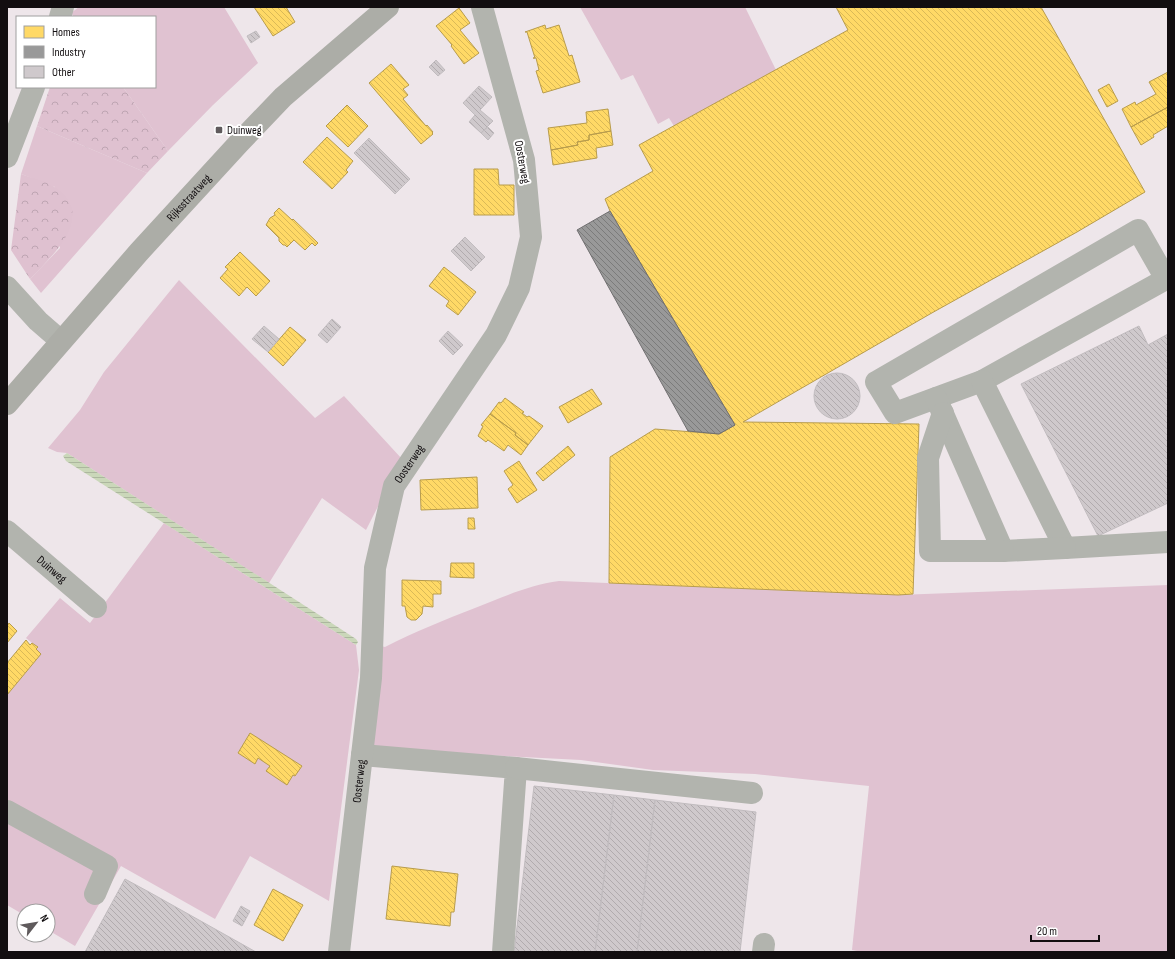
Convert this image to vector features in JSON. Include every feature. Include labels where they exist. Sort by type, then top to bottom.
[{"type":"main road","name":"Rijksstraatweg","points":[[7,404],[139,252],[283,97],[388,7]]},
{"type":"street","name":"Oosterweg","points":[[339,952],[371,678],[375,568],[394,486],[496,335],[519,288],[531,237],[524,160],[482,7]]},
{"type":"street","points":[[7,157],[34,88]]},
{"type":"street","points":[[1138,230],[1167,280],[982,380],[939,405],[895,413],[876,382],[1138,230]]},
{"type":"street","points":[[7,287],[38,321],[62,342]]},
{"type":"street","points":[[982,380],[1065,548]]},
{"type":"street","points":[[939,405],[1003,551]]},
{"type":"street","points":[[939,405],[928,458],[930,551],[1003,551],[1168,542]]},
{"type":"street","name":"Duinweg","points":[[7,532],[96,607]]},
{"type":"street","points":[[362,755],[516,768],[752,793]]},
{"type":"street","points":[[502,952],[516,768]]},
{"type":"street","points":[[7,811],[106,866],[95,894]]},
{"type":"shaded area","points":[[79,7],[224,7],[258,63],[213,105],[168,151],[124,88],[156,88],[156,16],[73,16],[71,13]]},
{"type":"shaded area","points":[[580,7],[745,7],[776,70],[674,126],[669,118],[658,124],[633,75],[621,80]]},
{"type":"shaded area","points":[[37,126],[147,173],[41,293],[30,279],[60,248],[55,187],[21,174]]},
{"type":"shaded area","points":[[179,280],[315,418],[344,396],[402,459],[366,530],[322,498],[269,583],[67,453],[57,452],[48,448],[80,410],[104,372]]},
{"type":"shaded area","points":[[67,453],[327,620],[356,639],[358,642],[356,645],[66,461],[63,456]]},
{"type":"shaded area","points":[[164,523],[356,645],[359,670],[329,901],[250,856],[215,919],[121,866],[75,946],[56,935],[56,903],[16,903],[16,910],[7,905],[7,695],[41,654],[36,649],[37,647],[26,638],[60,598],[90,623]]},
{"type":"shaded area","points":[[559,581],[898,595],[1168,585],[1168,952],[862,952],[852,950],[869,786],[755,774],[653,770],[581,760],[368,749],[381,646],[385,647],[429,626],[516,592],[537,585]]},
{"type":"green space","points":[[50,88],[124,88],[168,151],[147,173],[37,126]]},
{"type":"green space","points":[[21,174],[56,188],[68,199],[72,211],[72,223],[67,235],[49,259],[30,279],[11,250]]},
{"type":"building: Homes","points":[[254,7],[286,7],[295,22],[273,36]]},
{"type":"building: Homes","points":[[836,7],[1041,7],[1145,192],[743,422],[919,424],[913,594],[898,595],[609,583],[610,457],[655,429],[719,434],[735,425],[610,211],[605,199],[653,171],[639,145],[848,30]]},
{"type":"building: Homes","points":[[459,8],[470,23],[460,30],[479,53],[464,64],[451,46],[452,45],[436,26]]},
{"type":"building: Homes","points":[[545,25],[546,29],[559,25],[569,56],[572,55],[580,82],[543,93],[536,71],[539,70],[527,32],[525,32]]},
{"type":"building: Homes","points":[[391,64],[409,85],[403,89],[408,95],[403,99],[433,132],[433,134],[421,144],[369,83]]},
{"type":"building: Homes","points":[[1168,72],[1168,107],[1131,127],[1122,109],[1135,102],[1136,105],[1156,94],[1149,82]]},
{"type":"building: Homes","points":[[1109,84],[1118,101],[1107,107],[1098,90]]},
{"type":"building: Homes","points":[[347,105],[368,126],[348,147],[326,126]]},
{"type":"building: Homes","points":[[1168,107],[1168,126],[1153,135],[1154,137],[1141,145],[1131,127]]},
{"type":"building: Homes","points":[[608,109],[611,131],[589,135],[589,140],[577,142],[578,145],[551,150],[548,128],[587,123],[586,112]]},
{"type":"building: Homes","points":[[611,131],[613,145],[596,148],[597,158],[553,165],[551,150],[578,145],[577,142],[589,140],[589,135]]},
{"type":"building: Homes","points":[[327,137],[353,161],[346,170],[348,172],[332,189],[303,162]]},
{"type":"building: Homes","points":[[474,169],[498,169],[499,185],[514,185],[514,215],[474,215]]},
{"type":"building: Homes","points":[[279,208],[318,243],[315,246],[312,243],[305,250],[294,240],[287,247],[283,245],[279,241],[279,238],[266,225]]},
{"type":"building: Homes","points":[[240,252],[270,281],[256,296],[247,287],[239,296],[220,278],[228,269],[225,267]]},
{"type":"building: Homes","points":[[444,267],[476,292],[458,315],[446,306],[449,301],[429,286]]},
{"type":"building: Homes","points":[[290,327],[306,340],[283,366],[268,352]]},
{"type":"building: Homes","points":[[592,389],[602,404],[568,423],[559,407]]},
{"type":"building: Homes","points":[[505,398],[524,412],[522,413],[527,417],[529,416],[543,426],[528,445],[515,435],[516,433],[490,414],[499,402],[501,403]]},
{"type":"building: Homes","points":[[490,414],[516,433],[515,435],[528,445],[521,455],[508,445],[504,451],[488,440],[486,442],[478,436],[483,426],[481,425]]},
{"type":"building: Homes","points":[[568,446],[575,455],[543,481],[536,473]]},
{"type":"building: Homes","points":[[519,461],[537,490],[517,503],[508,489],[513,485],[504,471]]},
{"type":"building: Homes","points":[[477,477],[478,508],[421,510],[420,480]]},
{"type":"building: Homes","points":[[468,518],[474,518],[475,529],[468,529]]},
{"type":"building: Homes","points":[[451,563],[474,563],[474,578],[450,577]]},
{"type":"building: Homes","points":[[402,580],[441,581],[441,594],[433,594],[433,607],[423,606],[422,614],[416,620],[411,620],[407,617],[405,606],[402,606]]},
{"type":"building: Homes","points":[[9,623],[17,631],[7,643],[7,626]]},
{"type":"building: Homes","points":[[26,640],[30,645],[32,643],[38,647],[36,649],[41,654],[7,695],[7,663]]},
{"type":"building: Homes","points":[[250,733],[302,766],[295,776],[293,775],[287,785],[266,771],[270,766],[258,758],[255,764],[238,753]]},
{"type":"building: Homes","points":[[392,866],[458,874],[454,912],[451,912],[450,926],[386,919]]},
{"type":"building: Homes","points":[[273,889],[303,905],[283,941],[254,925]]},
{"type":"building: Industry","points":[[610,211],[735,425],[719,434],[688,431],[577,230]]},
{"type":"building: Other","points":[[256,31],[260,37],[251,43],[247,36]]},
{"type":"building: Other","points":[[436,60],[445,70],[438,76],[429,67]]},
{"type":"building: Other","points":[[479,86],[492,97],[480,110],[493,121],[481,133],[469,122],[475,115],[463,103]]},
{"type":"building: Other","points":[[488,127],[494,133],[488,140],[481,133]]},
{"type":"building: Other","points":[[369,138],[410,179],[395,194],[354,153]]},
{"type":"building: Other","points":[[465,237],[485,257],[471,271],[451,251]]},
{"type":"building: Other","points":[[332,319],[341,327],[327,343],[318,335]]},
{"type":"building: Other","points":[[264,326],[279,339],[268,352],[252,339]]},
{"type":"building: Other","points":[[1139,326],[1148,345],[1168,334],[1168,503],[1098,536],[1021,384]]},
{"type":"building: Other","points":[[448,331],[463,345],[453,355],[439,341]]},
{"type":"building: Other","points":[[837,373],[850,377],[856,383],[860,396],[856,409],[850,415],[837,419],[824,415],[818,409],[814,396],[818,383],[824,377]]},
{"type":"building: Other","points":[[534,786],[614,795],[595,952],[514,952]]},
{"type":"building: Other","points":[[614,795],[655,800],[637,952],[595,952]]},
{"type":"building: Other","points":[[655,800],[756,812],[740,952],[637,952]]},
{"type":"building: Other","points":[[125,879],[149,892],[256,952],[85,952]]},
{"type":"building: Other","points":[[241,906],[250,911],[242,926],[233,921]]},
{"type":"place","name":"Duinweg","points":[[219,130]]}]
